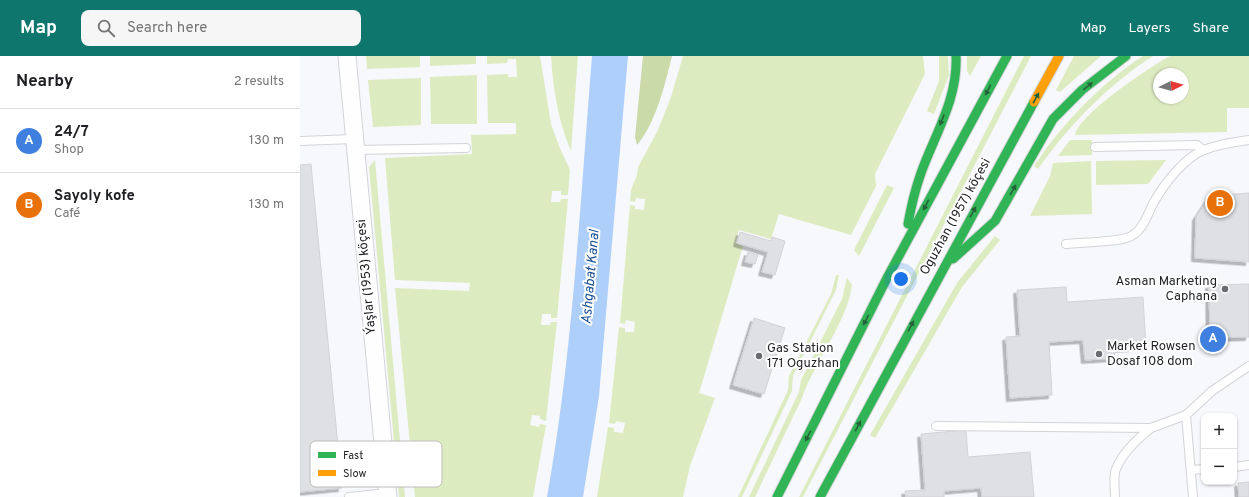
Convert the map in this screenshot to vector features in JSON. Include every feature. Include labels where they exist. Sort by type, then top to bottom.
[{"type":"main road","points":[[902,249],[916,188],[953,93],[958,69],[956,56]]},
{"type":"main road","points":[[777,497],[902,249],[1007,56]]},
{"type":"main road","name":"Oguzhan (1957) köçesi","points":[[820,497],[941,270],[1059,56]]},
{"type":"main road","points":[[941,270],[995,221],[1053,119],[1082,90],[1126,56]]},
{"type":"street","name":"Ýaşlar (1953) köçesi","points":[[347,56],[382,441]]},
{"type":"lane","points":[[1066,244],[1121,239],[1132,236],[1142,227],[1156,199],[1166,184],[1183,164],[1203,150],[1229,143],[1249,140]]},
{"type":"lane","points":[[300,141],[466,148]]},
{"type":"lane","points":[[1095,147],[1197,145],[1203,150]]},
{"type":"lane","points":[[1115,497],[1116,470],[1128,449],[1137,438],[1151,428],[1186,415],[1212,391],[1249,366]]},
{"type":"lane","points":[[1186,415],[1193,497]]},
{"type":"lane","points":[[936,426],[1151,428]]},
{"type":"lane","points":[[1237,467],[1249,465]]},
{"type":"lane","points":[[1191,470],[1201,469]]},
{"type":"lane","points":[[349,497],[387,495]]},
{"type":"green space","points":[[366,56],[420,56],[420,67],[367,69]]},
{"type":"green space","points":[[430,56],[476,56],[476,64],[430,66]]},
{"type":"green space","points":[[487,56],[540,56],[551,124],[570,170],[568,195],[561,195],[561,191],[552,191],[551,202],[560,202],[561,199],[568,199],[557,318],[551,318],[551,314],[542,314],[541,325],[550,325],[551,322],[557,322],[546,421],[540,419],[540,416],[532,415],[530,425],[539,427],[540,424],[546,425],[533,497],[415,497],[414,487],[442,487],[442,441],[410,441],[395,288],[469,291],[470,283],[395,280],[385,158],[472,154],[471,135],[516,134],[516,123],[488,123],[487,75],[508,74],[508,77],[517,77],[516,59],[508,59],[507,63],[487,64]]},
{"type":"green space","points":[[551,56],[578,56],[571,151],[566,140],[557,104]]},
{"type":"green space","points":[[643,56],[672,56],[655,115],[644,136],[637,145],[635,137]]},
{"type":"green space","points":[[683,56],[923,56],[925,74],[875,174],[876,186],[851,235],[779,214],[771,239],[739,230],[735,243],[743,246],[699,393],[715,398],[690,466],[683,497],[597,497],[608,427],[614,428],[614,432],[623,433],[625,423],[616,421],[615,424],[609,423],[619,327],[625,328],[625,332],[634,332],[635,322],[626,320],[625,324],[620,323],[630,205],[635,206],[635,209],[644,210],[645,199],[636,198],[635,202],[630,201],[631,190],[637,175],[638,167],[657,132],[671,97]]},
{"type":"green space","points":[[939,56],[948,56],[949,75],[934,114],[927,111],[939,81]]},
{"type":"green space","points":[[967,56],[981,56],[970,76],[967,71]]},
{"type":"green space","points":[[1024,56],[1031,56],[803,497],[799,497]]},
{"type":"green space","points":[[1074,56],[1101,56],[1060,92],[1056,90]]},
{"type":"green space","points":[[1143,56],[1153,56],[1105,93],[1076,121],[1038,169],[1034,166],[1057,135],[1083,106],[1111,79]]},
{"type":"green space","points":[[1170,56],[1249,56],[1249,108],[1227,108],[1227,132],[1075,135],[1079,126],[1088,116],[1132,80]]},
{"type":"green space","points":[[477,75],[477,124],[431,124],[430,77]]},
{"type":"green space","points":[[421,78],[421,125],[373,127],[368,80]]},
{"type":"green space","points":[[1070,140],[1092,140],[1092,155],[1058,156]]},
{"type":"green space","points":[[375,160],[400,441],[394,441],[369,167]]},
{"type":"green space","points":[[1166,160],[1148,184],[1096,185],[1096,161]]},
{"type":"green space","points":[[1091,161],[1092,214],[1030,216],[1050,176],[1053,163]]},
{"type":"green space","points":[[887,185],[894,188],[859,256],[854,250]]},
{"type":"green space","points":[[995,236],[1000,240],[962,287],[875,438],[870,435],[957,283]]},
{"type":"green space","points":[[836,275],[839,275],[836,290],[793,376],[792,391],[742,497],[738,497],[788,390],[789,376],[831,294]]},
{"type":"green space","points":[[847,278],[852,285],[849,298],[838,327],[814,370],[755,497],[749,497],[799,392],[801,380],[842,299]]},
{"type":"green space","points":[[398,487],[404,487],[405,497],[399,497]]},
{"type":"water","name":"Ashgabat Kanal","points":[[592,56],[628,56],[599,396],[583,497],[547,497],[556,442],[570,333]]},
{"type":"building","points":[[311,164],[338,441],[310,441],[310,487],[342,488],[300,492],[300,165]]},
{"type":"building","points":[[1249,193],[1249,262],[1195,258],[1196,217],[1210,196]]},
{"type":"building","points":[[740,232],[771,241],[772,237],[785,241],[775,275],[762,272],[768,252],[737,243]]},
{"type":"building","points":[[748,252],[758,255],[755,264],[745,262]]},
{"type":"building","points":[[1249,284],[1249,337],[1210,338],[1209,285]]},
{"type":"building","points":[[1066,287],[1067,302],[1143,297],[1146,347],[1114,349],[1115,358],[1085,360],[1083,340],[1049,342],[1052,395],[1010,398],[1006,337],[1020,336],[1017,290]]},
{"type":"building","name":"Gas Station 171 Oguzhan","points":[[754,318],[785,328],[764,394],[733,385]]},
{"type":"building","points":[[966,430],[968,457],[1030,452],[1034,497],[982,497],[981,488],[944,491],[944,497],[906,497],[905,491],[925,490],[921,434]]},
{"type":"building","points":[[1249,482],[1249,497],[1239,497],[1238,483]]},
{"type":"traffic: fast","points":[[908,224],[913,198],[921,173],[949,102],[956,72],[956,56]]},
{"type":"traffic: fast","points":[[777,497],[887,278],[1007,56]]},
{"type":"traffic: fast","points":[[953,259],[995,221],[1053,119],[1082,90],[1126,56]]},
{"type":"traffic: fast","points":[[820,497],[1034,102]]},
{"type":"traffic: slow","points":[[1034,102],[1059,56]]},
{"type":"place","name":"Sayoly kofe","points":[[1220,203]]},
{"type":"place","name":"Asman Marketing Caphana","points":[[1225,289]]},
{"type":"place","name":"24/7","points":[[1213,339]]},
{"type":"place","name":"Market Rowsen Dosaf 108 dom","points":[[1099,354]]},
{"type":"place","name":"Gas Station 171 Oguzhan","points":[[759,356]]}]
